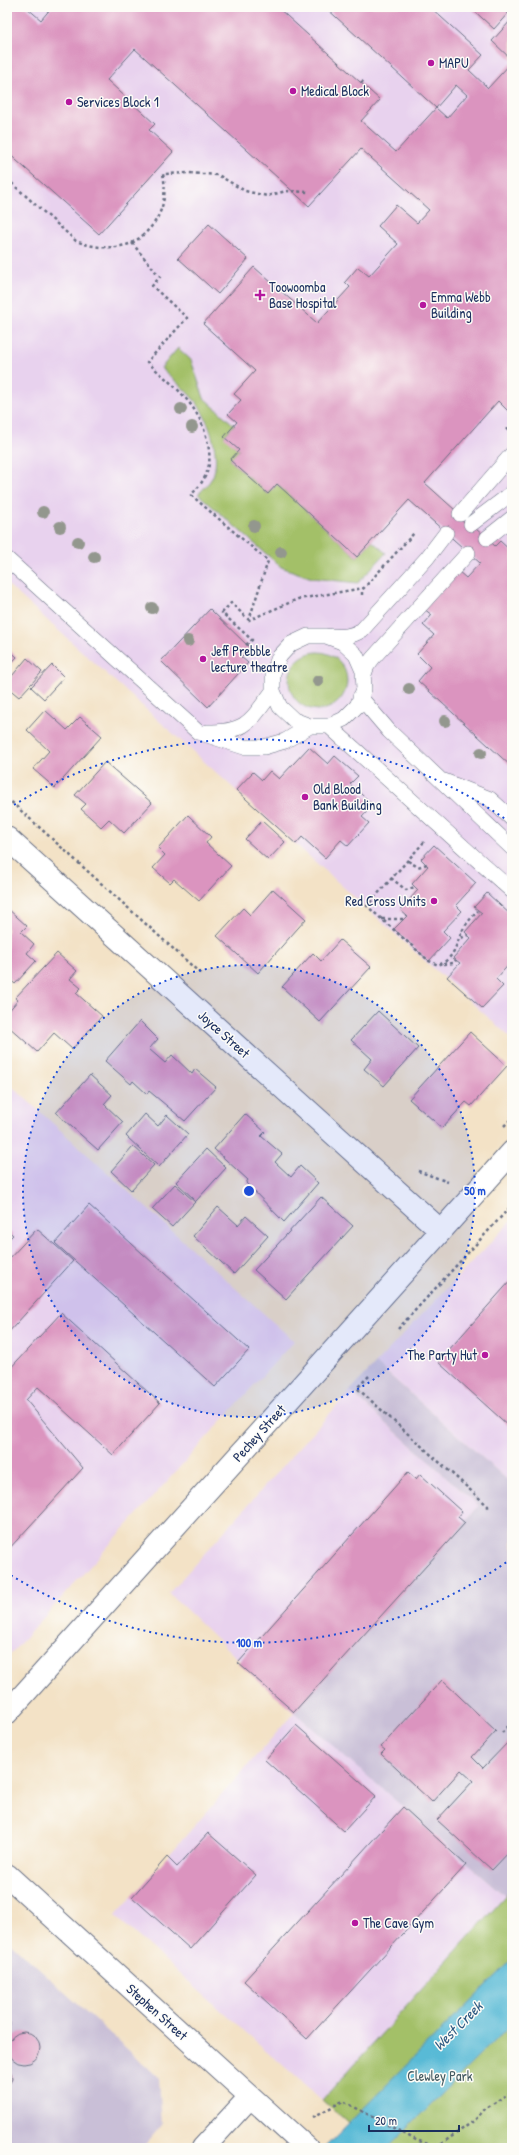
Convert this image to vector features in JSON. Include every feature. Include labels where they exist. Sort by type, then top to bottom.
[{"type":"street","name":"Joyce Street","points":[[7,838],[441,1231]]},
{"type":"street","name":"Pechey Street","points":[[7,1713],[512,1152]]},
{"type":"street","name":"Stephen Street","points":[[7,1875],[307,2148]]},
{"type":"street","points":[[203,2148],[250,2097]]},
{"type":"lane","points":[[460,514],[512,454]]},
{"type":"lane","points":[[471,524],[512,493]]},
{"type":"lane","points":[[487,538],[512,518]]},
{"type":"lane","points":[[326,636],[342,642],[356,655],[363,671],[364,689],[357,706],[344,719],[329,726],[310,726],[294,720],[280,707],[273,691],[273,673],[279,656],[291,644],[308,636],[326,636],[343,638],[356,634],[362,630],[427,558],[449,536]]},
{"type":"lane","points":[[363,677],[367,666],[373,658],[468,553]]},
{"type":"lane","points":[[7,559],[198,732],[244,747],[264,747],[285,741],[310,726]]},
{"type":"lane","points":[[198,732],[236,730],[253,718],[273,691]]},
{"type":"lane","points":[[360,697],[388,731],[512,848]]},
{"type":"lane","points":[[329,726],[512,891]]},
{"type":"lane","points":[[438,778],[490,799],[512,819]]},
{"type":"path","points":[[362,83],[365,79]]},
{"type":"path","points":[[7,178],[76,241],[90,246],[108,247],[120,247],[132,243],[143,236],[158,218],[164,198],[163,174],[188,173],[218,176],[245,191],[267,196],[286,191],[310,192]]},
{"type":"path","points":[[132,243],[160,277],[152,286],[187,318],[147,362],[193,406],[204,423],[209,446],[210,465],[208,475],[191,495],[268,561],[249,620]]},
{"type":"path","points":[[249,620],[298,599],[364,588]]},
{"type":"path","points":[[246,645],[252,640],[222,613],[231,604],[249,620]]},
{"type":"path","points":[[7,798],[201,975]]},
{"type":"path","points":[[408,861],[418,868],[427,864]]},
{"type":"path","points":[[392,878],[406,890],[416,887]]},
{"type":"path","points":[[382,919],[404,919]]},
{"type":"path","points":[[461,938],[468,935]]},
{"type":"path","points":[[443,964],[454,963],[456,960]]},
{"type":"path","points":[[413,1167],[419,1172],[448,1183]]},
{"type":"path","points":[[398,1329],[512,1205]]},
{"type":"path","points":[[369,1376],[357,1388],[488,1506],[488,1511]]},
{"type":"path","points":[[502,1733],[512,1722]]},
{"type":"path","points":[[316,2114],[343,2101],[416,2140],[437,2147],[475,2120],[485,2109],[512,2091]]},
{"type":"shaded area","name":"Toowoomba Base Hospital","points":[[7,7],[512,7],[512,1039],[7,584]]},
{"type":"shaded area","points":[[7,1082],[294,1341],[7,1658]]},
{"type":"shaded area","points":[[512,1220],[512,1484],[376,1363]]},
{"type":"shaded area","points":[[376,1363],[512,1484],[512,1889],[505,1896],[294,1712],[479,1506],[350,1391]]},
{"type":"shaded area","points":[[350,1391],[479,1506],[295,1712],[505,1896],[322,2100],[115,1916],[294,1713],[169,1593]]},
{"type":"shaded area","points":[[7,1940],[159,2078],[162,2125],[142,2148],[7,2148]]},
{"type":"green space","points":[[178,348],[191,360],[204,398],[234,425],[224,436],[239,450],[230,460],[268,494],[277,484],[357,557],[372,541],[386,553],[358,583],[312,578],[281,567],[198,494],[212,478],[215,470],[215,450],[213,439],[201,409],[188,393],[161,368]]},
{"type":"green space","points":[[312,652],[324,652],[334,656],[343,665],[347,675],[347,687],[339,702],[324,710],[312,710],[302,706],[293,697],[289,687],[289,675],[293,665],[302,656]]},
{"type":"green space","name":"Clewley Park","points":[[512,1889],[512,2148],[375,2148],[322,2100]]},
{"type":"water","name":"West Creek","points":[[512,1959],[512,2023],[387,2148],[324,2148]]},
{"type":"building","points":[[7,7],[26,7],[41,20],[52,7],[277,7],[380,100],[361,121],[396,152],[436,108],[325,7],[430,7],[483,55],[469,70],[488,88],[512,62],[512,415],[498,401],[425,483],[495,546],[500,541],[512,552],[512,767],[418,681],[430,667],[417,654],[434,635],[423,625],[432,615],[424,609],[458,571],[466,578],[480,563],[409,500],[357,557],[277,484],[268,494],[230,460],[239,450],[224,437],[237,422],[228,414],[241,400],[234,394],[255,371],[203,324],[254,267],[317,323],[350,287],[345,282],[358,267],[369,276],[398,244],[378,226],[396,205],[417,223],[429,210],[361,149],[309,206],[135,49],[107,80],[155,124],[149,130],[173,152],[99,234],[7,152]],"holes":[[[456,85],[467,95],[447,118],[436,108]]]},
{"type":"building","points":[[470,7],[512,7],[512,15],[509,12],[494,29]]},
{"type":"building","points":[[512,19],[512,60],[492,41]]},
{"type":"building","points":[[209,224],[248,259],[218,294],[178,258]]},
{"type":"building","name":"Jeff Prebble lecture theatre","points":[[210,609],[250,648],[241,657],[248,663],[208,707],[161,661]]},
{"type":"building","points":[[7,648],[17,657],[7,668]]},
{"type":"building","points":[[27,658],[42,672],[19,697],[7,687],[7,682]]},
{"type":"building","points":[[52,665],[64,677],[44,699],[31,687]]},
{"type":"building","points":[[45,710],[67,730],[80,717],[102,736],[55,788],[33,769],[49,751],[27,730]]},
{"type":"building","name":"Old Blood Bank Building","points":[[309,747],[328,764],[335,756],[358,776],[350,784],[373,805],[362,817],[369,823],[348,846],[341,840],[325,858],[302,837],[296,844],[236,790],[253,772],[262,780],[270,771],[279,779]]},
{"type":"building","points":[[105,762],[152,803],[124,833],[109,819],[101,827],[81,809],[86,804],[75,795]]},
{"type":"building","points":[[188,815],[211,837],[206,843],[231,866],[199,901],[174,879],[170,883],[153,868],[165,855],[158,848]]},
{"type":"building","points":[[262,821],[285,842],[268,860],[245,839]]},
{"type":"building","name":"Red Cross Units","points":[[434,845],[476,883],[456,905],[462,911],[443,931],[450,938],[429,961],[394,929],[407,916],[400,910],[418,890],[412,884],[428,866],[421,859]]},
{"type":"building","points":[[273,889],[306,919],[258,973],[217,936],[243,908],[250,915]]},
{"type":"building","points":[[487,893],[512,916],[512,950],[509,953],[512,956],[512,961],[496,979],[503,986],[482,1008],[447,977],[460,963],[453,958],[471,938],[465,932],[482,913],[474,907]]},
{"type":"building","points":[[7,908],[27,926],[21,932],[34,944],[27,953],[36,961],[15,984],[7,977]]},
{"type":"building","points":[[340,940],[371,967],[320,1022],[282,987],[313,953],[321,961]]},
{"type":"building","points":[[57,953],[77,971],[70,979],[81,988],[76,993],[102,1016],[72,1049],[54,1033],[37,1052],[7,1025],[7,1013],[18,1000],[15,998]]},
{"type":"building","points":[[378,1011],[418,1048],[384,1086],[364,1069],[372,1059],[351,1040]]},
{"type":"building","points":[[140,1021],[158,1039],[149,1049],[165,1063],[172,1055],[192,1074],[195,1069],[216,1087],[185,1121],[149,1091],[147,1094],[133,1081],[131,1084],[105,1061]]},
{"type":"building","points":[[470,1032],[507,1066],[471,1106],[466,1102],[442,1128],[409,1099]]},
{"type":"building","points":[[90,1075],[112,1095],[104,1104],[123,1122],[98,1150],[56,1113]]},
{"type":"building","points":[[145,1114],[158,1126],[167,1115],[188,1134],[159,1167],[126,1136]]},
{"type":"building","points":[[245,1114],[265,1132],[261,1136],[282,1154],[275,1162],[291,1177],[300,1166],[318,1183],[284,1222],[246,1183],[248,1180],[214,1149]]},
{"type":"building","points":[[133,1146],[154,1165],[131,1190],[111,1171]]},
{"type":"building","points":[[206,1149],[226,1168],[196,1201],[176,1182]]},
{"type":"building","points":[[175,1184],[195,1202],[172,1227],[152,1209]]},
{"type":"building","points":[[321,1197],[353,1226],[286,1299],[254,1270]]},
{"type":"building","points":[[89,1205],[249,1350],[215,1387],[55,1243]]},
{"type":"building","points":[[218,1207],[238,1225],[246,1216],[268,1236],[234,1274],[193,1236]]},
{"type":"building","points":[[37,1229],[73,1261],[7,1334],[7,1261]]},
{"type":"building","points":[[7,1230],[13,1235],[7,1241]]},
{"type":"building","points":[[512,1279],[512,1424],[510,1427],[438,1362]]},
{"type":"building","points":[[61,1313],[160,1403],[113,1455],[38,1387],[26,1400],[83,1468],[7,1551],[7,1372]]},
{"type":"building","points":[[408,1472],[416,1479],[420,1474],[462,1512],[458,1517],[465,1523],[294,1712],[238,1663]]},
{"type":"building","points":[[442,1680],[496,1731],[472,1757],[483,1768],[512,1738],[512,1849],[492,1870],[437,1820],[473,1781],[461,1770],[432,1802],[381,1754],[385,1750],[381,1747]]},
{"type":"building","points":[[296,1725],[376,1796],[344,1831],[265,1760]]},
{"type":"building","name":"The Cave Gym","points":[[403,1807],[466,1865],[307,2039],[244,1981]]},
{"type":"building","points":[[208,1833],[256,1875],[190,1949],[132,1897],[167,1857],[177,1867]]},
{"type":"building","points":[[7,2013],[10,2024],[7,2032]]},
{"type":"building","points":[[24,2032],[35,2037],[40,2048],[35,2059],[24,2064],[13,2059],[8,2048],[13,2037]]},
{"type":"building","points":[[7,2066],[11,2073],[12,2079],[7,2088]]},
{"type":"place","name":"MAPU","points":[[431,63]]},
{"type":"place","name":"Medical Block","points":[[293,91]]},
{"type":"place","name":"Services Block 1","points":[[69,102]]},
{"type":"place","name":"Toowoomba Base Hospital","points":[[260,295]]},
{"type":"place","name":"Emma Webb Building","points":[[423,305]]},
{"type":"place","name":"Jeff Prebble lecture theatre","points":[[203,659]]},
{"type":"place","name":"Old Blood Bank Building","points":[[305,797]]},
{"type":"place","name":"Red Cross Units","points":[[434,901]]},
{"type":"place","name":"The Party Hut","points":[[485,1355]]},
{"type":"place","name":"The Cave Gym","points":[[355,1923]]}]
